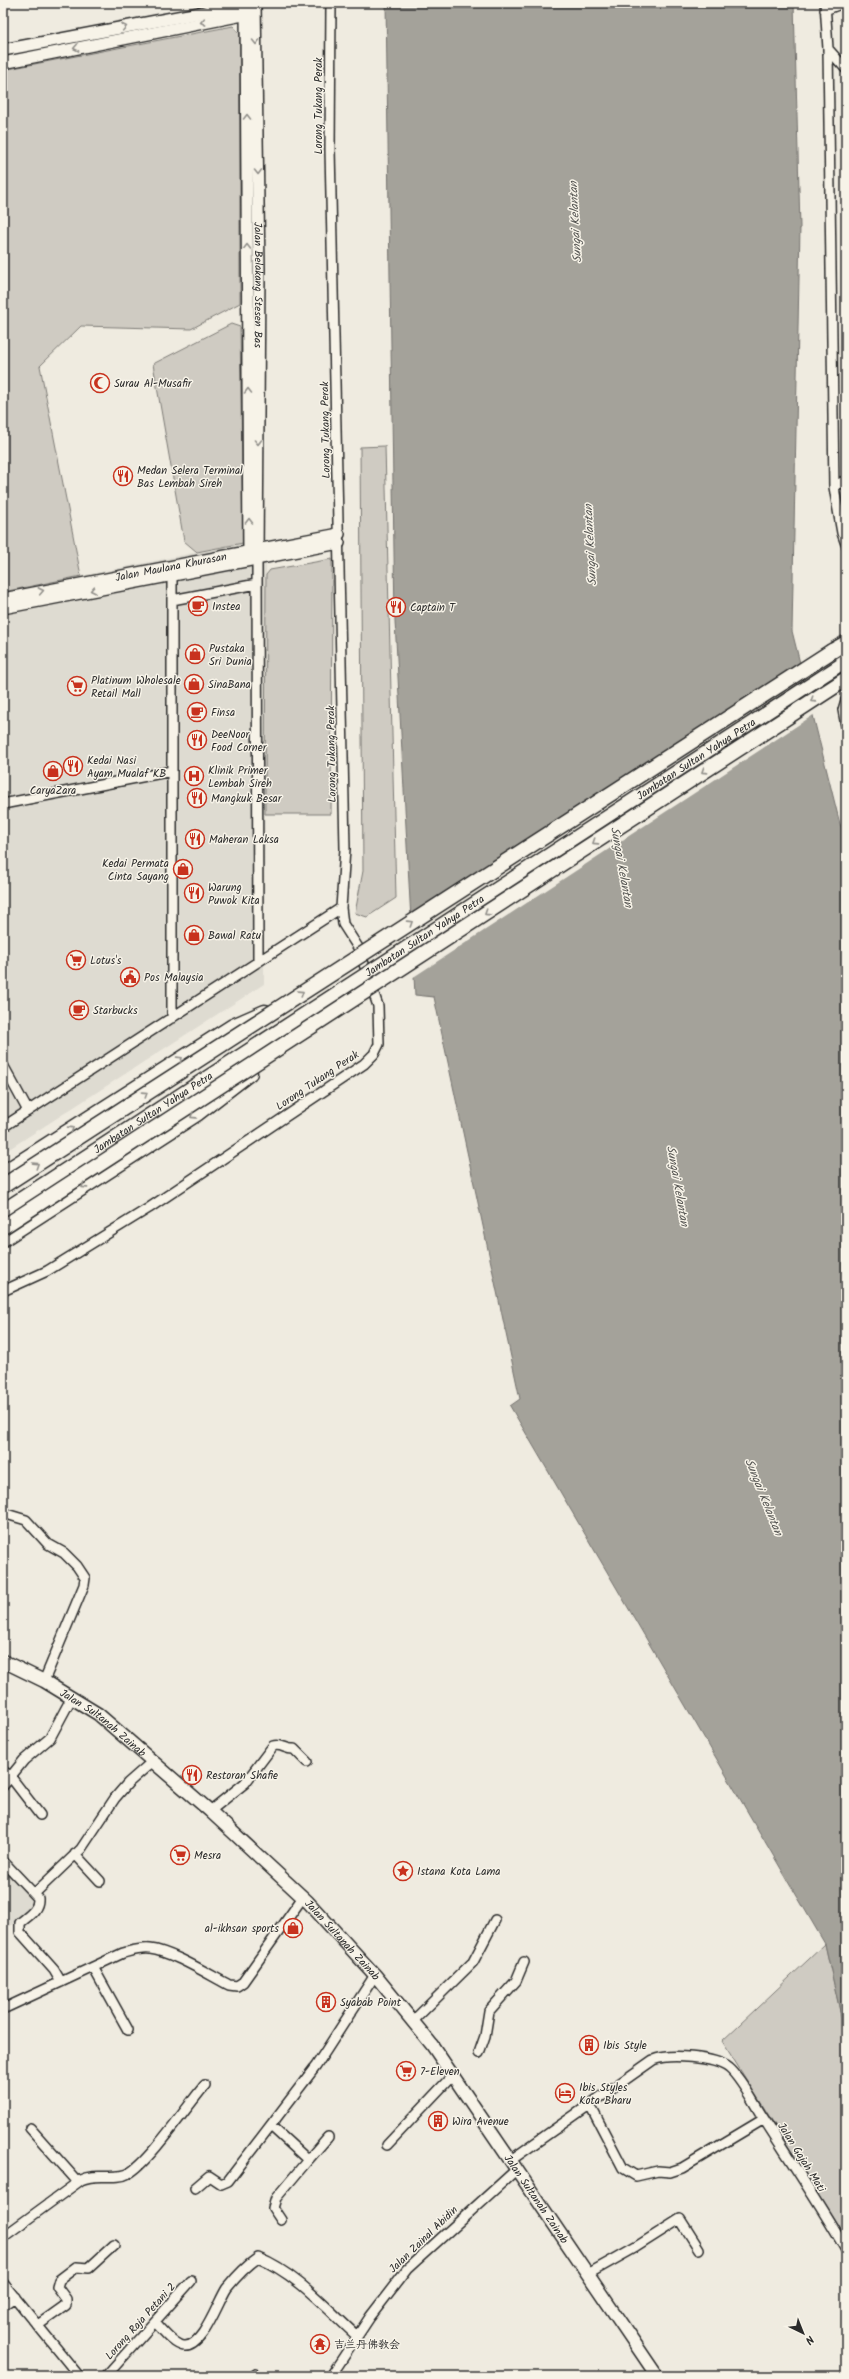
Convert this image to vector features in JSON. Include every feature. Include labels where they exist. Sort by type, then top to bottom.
[{"type":"highway","name":"Jambatan Sultan Yahya Petra","points":[[3,1186],[846,643]]},
{"type":"highway","name":"Jambatan Sultan Yahya Petra","points":[[3,1227],[846,679]]},
{"type":"highway","points":[[3,1173],[233,1026],[283,1005]]},
{"type":"highway","points":[[3,1239],[198,1113],[302,1033]]},
{"type":"main road","name":"Jambatan Sultan Yahya Petra","points":[[3,1210],[843,663]]},
{"type":"main road","name":"Jalan Sultanah Zainab","points":[[3,1661],[44,1681],[72,1697],[118,1730],[210,1811],[303,1897],[375,1975],[413,2021],[453,2075],[657,2376]]},
{"type":"street","name":"Lorong Tukang Perak","points":[[3,1291],[47,1271],[149,1208],[364,1064],[374,1054],[379,1044],[378,1006],[359,948],[343,924],[341,908],[345,849],[330,149],[330,3]]},
{"type":"street","points":[[843,3],[825,6],[828,49],[834,486],[842,533],[846,544]]},
{"type":"street","points":[[3,50],[251,7]]},
{"type":"street","points":[[3,63],[251,7]]},
{"type":"street","name":"Jalan Belakang Stesen Bas","points":[[251,7],[259,269],[253,555]]},
{"type":"street","name":"Jalan Belakang Stesen Bas","points":[[251,7],[248,270],[253,555]]},
{"type":"street","points":[[828,49],[846,69]]},
{"type":"street","points":[[248,270],[259,269]]},
{"type":"street","points":[[834,486],[846,480]]},
{"type":"street","points":[[172,1018],[172,571],[339,538]]},
{"type":"street","points":[[253,555],[257,584],[258,962]]},
{"type":"street","name":"Jalan Maulana Khurasan","points":[[3,599],[172,571]]},
{"type":"street","name":"Jalan Maulana Khurasan","points":[[3,608],[172,571]]},
{"type":"street","points":[[172,600],[257,584]]},
{"type":"street","points":[[846,700],[843,710],[846,726]]},
{"type":"street","points":[[3,804],[172,771]]},
{"type":"street","points":[[3,1127],[341,908]]},
{"type":"street","points":[[3,1065],[28,1111]]},
{"type":"street","points":[[3,1513],[26,1520],[48,1544],[64,1553],[77,1566],[85,1578],[84,1585],[44,1681]]},
{"type":"street","points":[[3,1786],[7,1774],[50,1738],[72,1697]]},
{"type":"street","points":[[210,1811],[245,1783],[273,1746],[281,1745],[287,1749],[294,1749],[307,1762]]},
{"type":"street","points":[[34,1893],[89,1840],[115,1798],[128,1782],[153,1761]]},
{"type":"street","points":[[7,1774],[40,1815]]},
{"type":"street","points":[[75,1854],[100,1881]]},
{"type":"street","points":[[3,1861],[34,1893],[39,1904],[35,1910],[20,1923],[20,1932],[54,1970],[61,1982]]},
{"type":"street","points":[[3,2009],[122,1953],[149,1948],[161,1951],[228,1985],[237,1986],[243,1982],[303,1897]]},
{"type":"street","points":[[413,2021],[473,1962],[495,1920]]},
{"type":"street","points":[[479,2053],[485,2036],[489,2011],[516,1981],[524,1962]]},
{"type":"street","points":[[93,1967],[128,2030]]},
{"type":"street","points":[[195,2188],[209,2176],[221,2184],[226,2183],[316,2066],[375,1975]]},
{"type":"street","name":"Jalan Gajah Mati","points":[[653,2060],[670,2055],[724,2064],[730,2069],[764,2118],[846,2250]]},
{"type":"street","name":"Jalan Zainal Abidin","points":[[331,2376],[387,2293],[406,2269],[514,2165],[590,2105],[653,2060]]},
{"type":"street","points":[[387,2145],[453,2075]]},
{"type":"street","points":[[3,2237],[88,2176],[120,2176],[129,2173],[147,2157],[205,2085]]},
{"type":"street","points":[[590,2105],[623,2168],[636,2176],[658,2171],[670,2172],[682,2168],[764,2118]]},
{"type":"street","points":[[271,2126],[308,2160]]},
{"type":"street","points":[[30,2128],[78,2182]]},
{"type":"street","points":[[282,2220],[275,2213],[274,2203],[328,2137]]},
{"type":"street","points":[[588,2274],[636,2247],[680,2219],[699,2249]]},
{"type":"street","points":[[38,2325],[66,2305],[66,2299],[57,2287],[59,2280],[76,2267],[89,2268],[114,2245]]},
{"type":"street","points":[[155,2322],[176,2342],[184,2346],[192,2344],[207,2326],[226,2289],[249,2264],[258,2258],[273,2264],[304,2286],[357,2336]]},
{"type":"street","name":"Lorong Raja Petani 2","points":[[106,2376],[191,2281]]},
{"type":"street","points":[[3,2283],[79,2376]]},
{"type":"street","points":[[3,2306],[15,2298]]},
{"type":"shaded area","points":[[233,26],[240,34],[240,303],[191,329],[81,326],[40,366],[81,576],[3,592],[3,70]]},
{"type":"shaded area","points":[[231,324],[240,327],[243,543],[197,552],[184,541],[153,364]]},
{"type":"shaded area","points":[[385,446],[396,898],[367,917],[355,913],[363,871],[360,447]]},
{"type":"shaded area","points":[[266,538],[264,984],[3,1153],[3,592]]},
{"type":"shaded area","points":[[332,559],[331,814],[265,814],[266,575],[270,570]]},
{"type":"shaded area","points":[[3,1867],[35,1900],[36,1904],[10,1926],[3,1922]]},
{"type":"shaded area","points":[[825,1944],[846,2038],[846,2238],[722,2041]]},
{"type":"water","name":"Sungai Kelantan","points":[[386,3],[794,3],[800,227],[792,631],[840,824],[846,837],[846,2038],[825,1944],[510,1406],[520,1399],[434,997],[415,995],[395,621]]},
{"type":"pier","points":[[803,666],[815,714],[412,978],[409,918]]},
{"type":"place","name":"Surau Al-Musafir","points":[[100,383]]},
{"type":"place","name":"Medan Selera Terminal Bas Lembah Sireh","points":[[123,476]]},
{"type":"place","name":"Instea","points":[[198,606]]},
{"type":"place","name":"Captain T","points":[[396,607]]},
{"type":"place","name":"Pustaka Sri Dunia","points":[[195,654]]},
{"type":"place","name":"SinaBana","points":[[194,684]]},
{"type":"place","name":"Platinum Wholesale Retail Mall","points":[[77,686]]},
{"type":"place","name":"Finsa","points":[[197,712]]},
{"type":"place","name":"DeeNoor Food Corner","points":[[197,740]]},
{"type":"place","name":"Kedai Nasi Ayam Mualaf KB","points":[[73,766]]},
{"type":"place","name":"CaryaZara","points":[[53,771]]},
{"type":"place","name":"Klinik Primer Lembah Sireh","points":[[194,776]]},
{"type":"place","name":"Mangkuk Besar","points":[[197,798]]},
{"type":"place","name":"Maheran Laksa","points":[[195,839]]},
{"type":"place","name":"Kedai Permata Cinta Sayang","points":[[183,869]]},
{"type":"place","name":"Warung Puwok Kita","points":[[194,893]]},
{"type":"place","name":"Bawal Ratu","points":[[194,935]]},
{"type":"place","name":"Lotus's","points":[[76,960]]},
{"type":"place","name":"Pos Malaysia","points":[[130,977]]},
{"type":"place","name":"Starbucks","points":[[79,1010]]},
{"type":"place","name":"Restoran Shafie","points":[[192,1775]]},
{"type":"place","name":"Mesra","points":[[180,1855]]},
{"type":"place","name":"Istana Kota Lama","points":[[403,1871]]},
{"type":"place","name":"al-ikhsan sports","points":[[293,1928]]},
{"type":"place","name":"Syabab Point","points":[[326,2002]]},
{"type":"place","name":"Ibis Style","points":[[589,2045]]},
{"type":"place","name":"7-Eleven","points":[[406,2071]]},
{"type":"place","name":"Ibis Styles Kota Bharu","points":[[565,2093]]},
{"type":"place","name":"Wira Avenue","points":[[438,2121]]},
{"type":"place","name":"吉兰丹佛教会","points":[[320,2344]]}]
